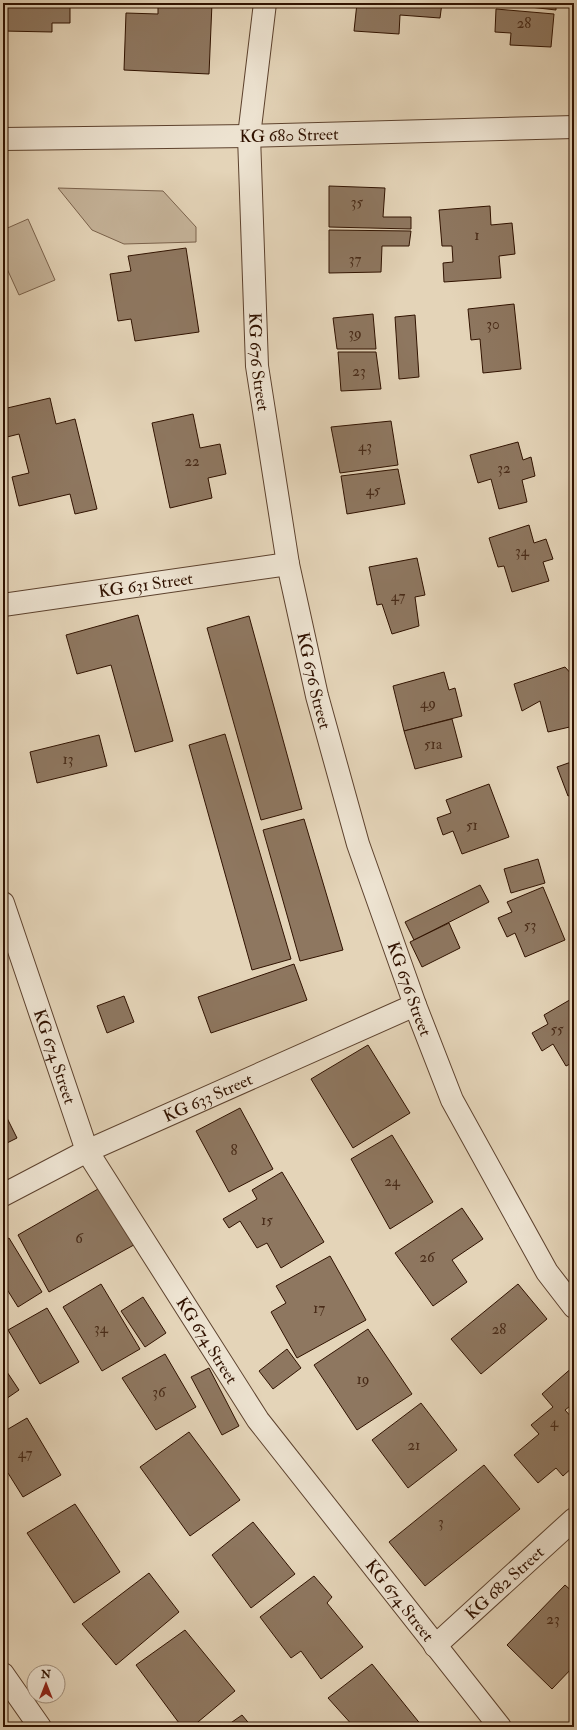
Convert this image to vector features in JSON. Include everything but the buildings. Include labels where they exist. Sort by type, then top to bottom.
[{"type":"street","name":"KG 676 Street","points":[[265,3],[249,136],[257,366],[288,564],[317,696],[358,844],[415,1005],[452,1100],[547,1272],[574,1307]]},
{"type":"street","name":"KG 680 Street","points":[[3,140],[249,136],[574,127]]},
{"type":"street","name":"KG 631 Street","points":[[3,605],[288,564]]},
{"type":"street","name":"KG 674 Street","points":[[3,902],[87,1151],[258,1420],[500,1727]]},
{"type":"street","name":"KG 633 Street","points":[[3,1195],[87,1151],[415,1005]]},
{"type":"street","name":"KG 682 Street","points":[[435,1646],[574,1519]]},
{"type":"street","points":[[3,1674],[40,1727]]},
{"type":"shaded area","points":[[58,188],[163,191],[196,227],[196,242],[124,244],[92,230]]},
{"type":"shaded area","points":[[28,219],[55,280],[19,295],[3,260],[3,230]]}]
